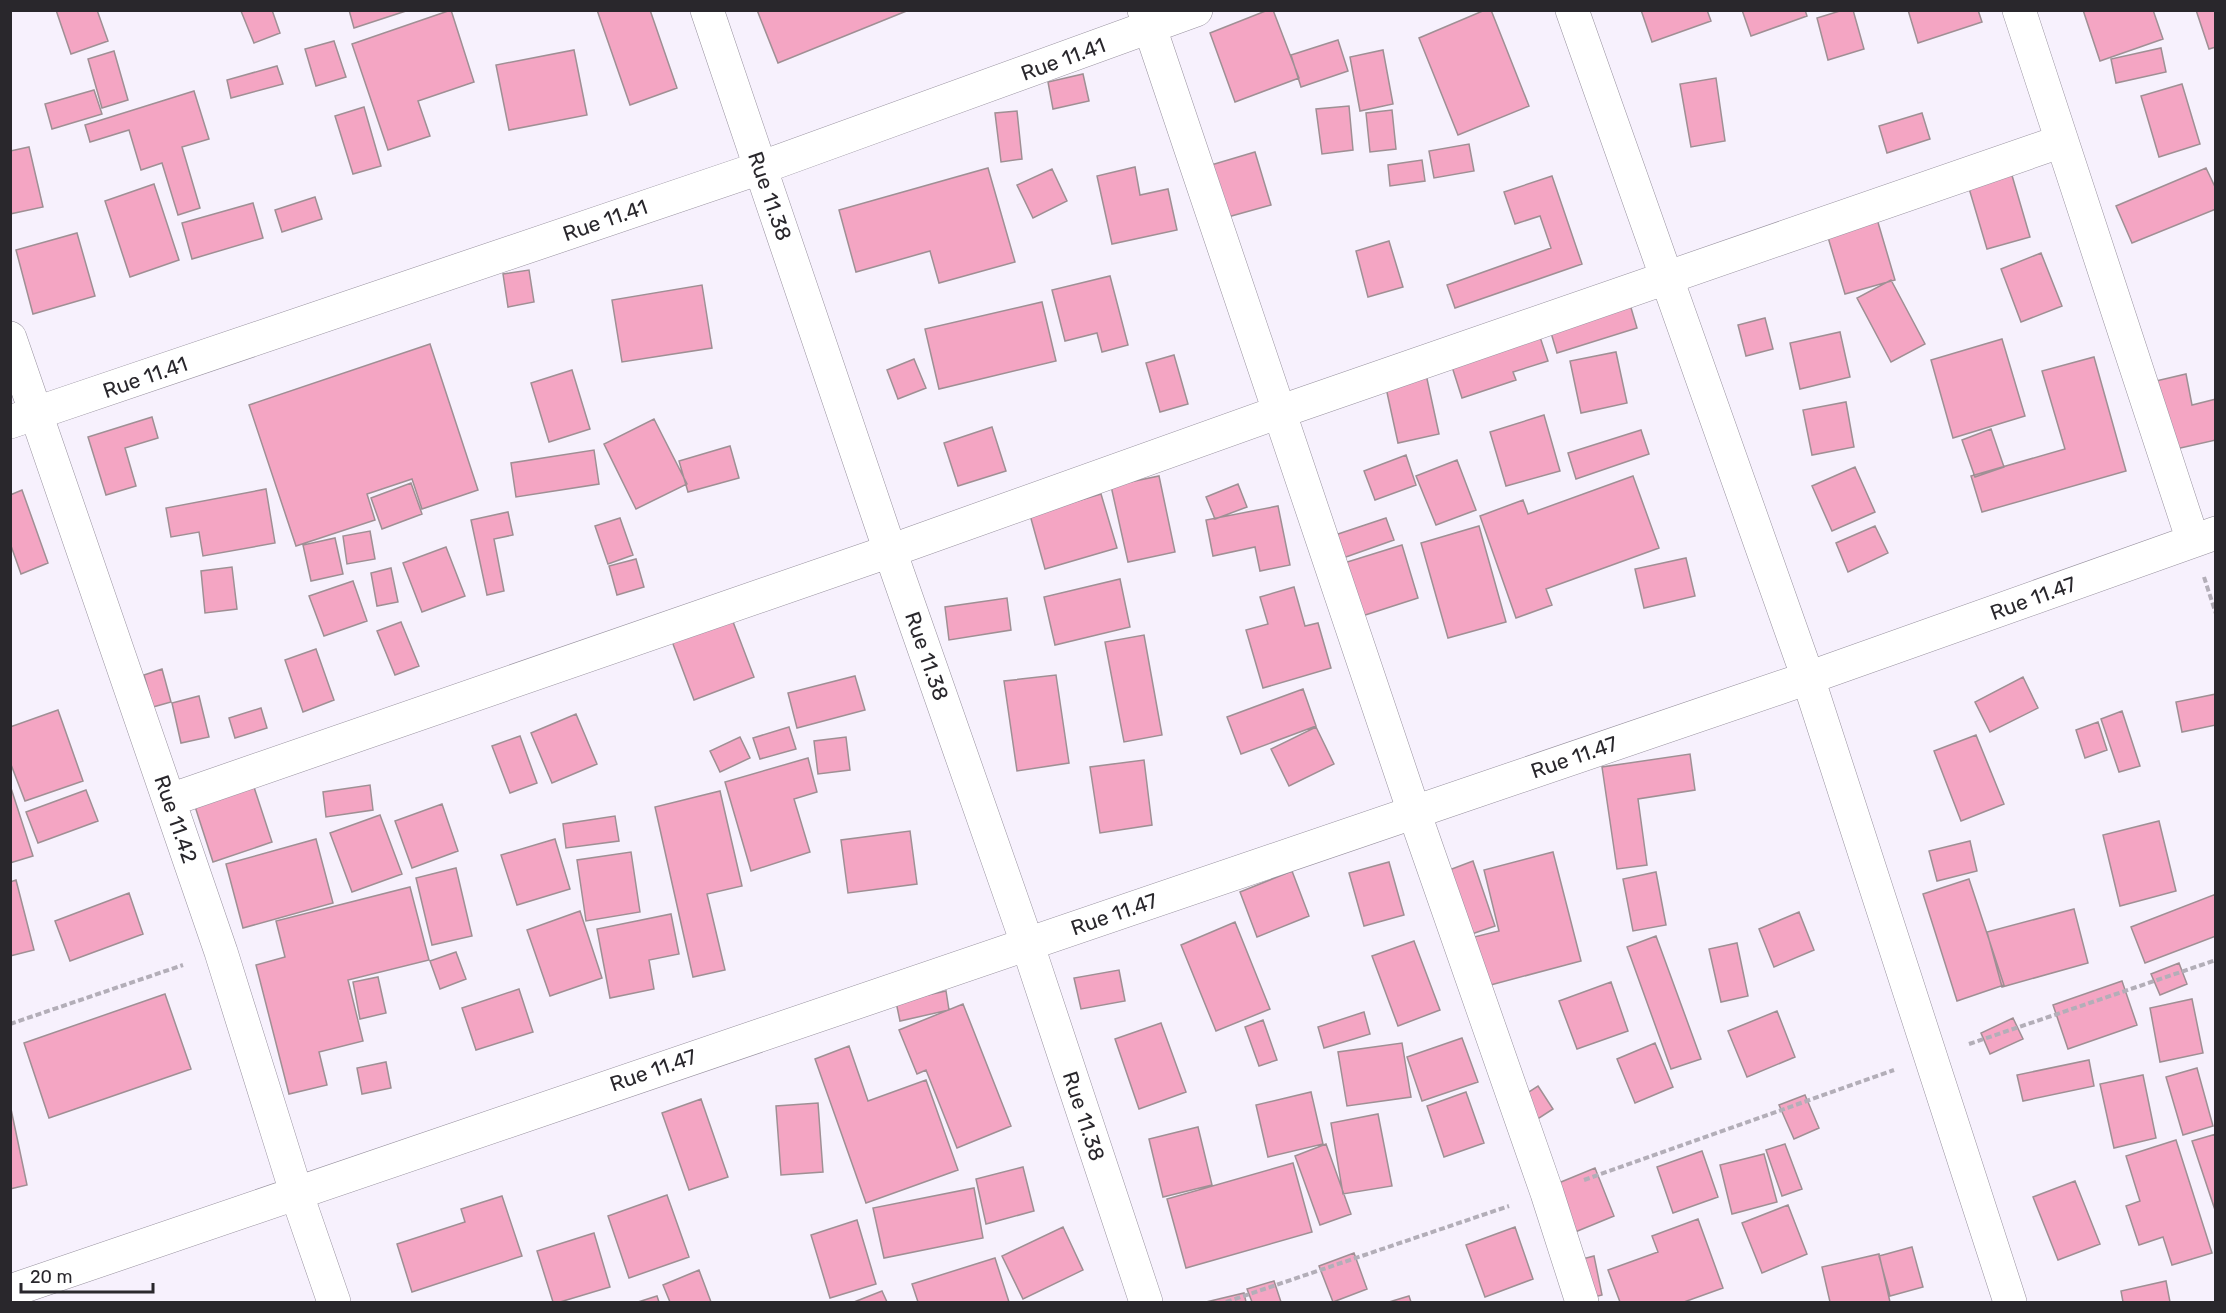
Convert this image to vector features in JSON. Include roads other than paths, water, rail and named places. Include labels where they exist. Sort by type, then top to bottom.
[{"type":"street","name":"Rue 11.38","points":[[706,10],[890,551],[1027,943],[1146,1302]]},
{"type":"street","name":"Rue 11.41","points":[[24,417],[760,168],[1147,19],[1196,10]]},
{"type":"street","points":[[1572,10],[1808,678],[2010,1302]]},
{"type":"street","points":[[2019,10],[2062,141],[2204,537]]},
{"type":"street","points":[[1147,19],[1414,812],[1547,1193],[1582,1302]]},
{"type":"street","points":[[170,800],[890,551],[1666,277],[2062,141]]},
{"type":"street","name":"Rue 11.42","points":[[10,338],[24,417],[170,800],[221,952],[296,1192],[334,1302]]},
{"type":"street","name":"Rue 11.47","points":[[10,1291],[1808,678],[2204,537]]}]
